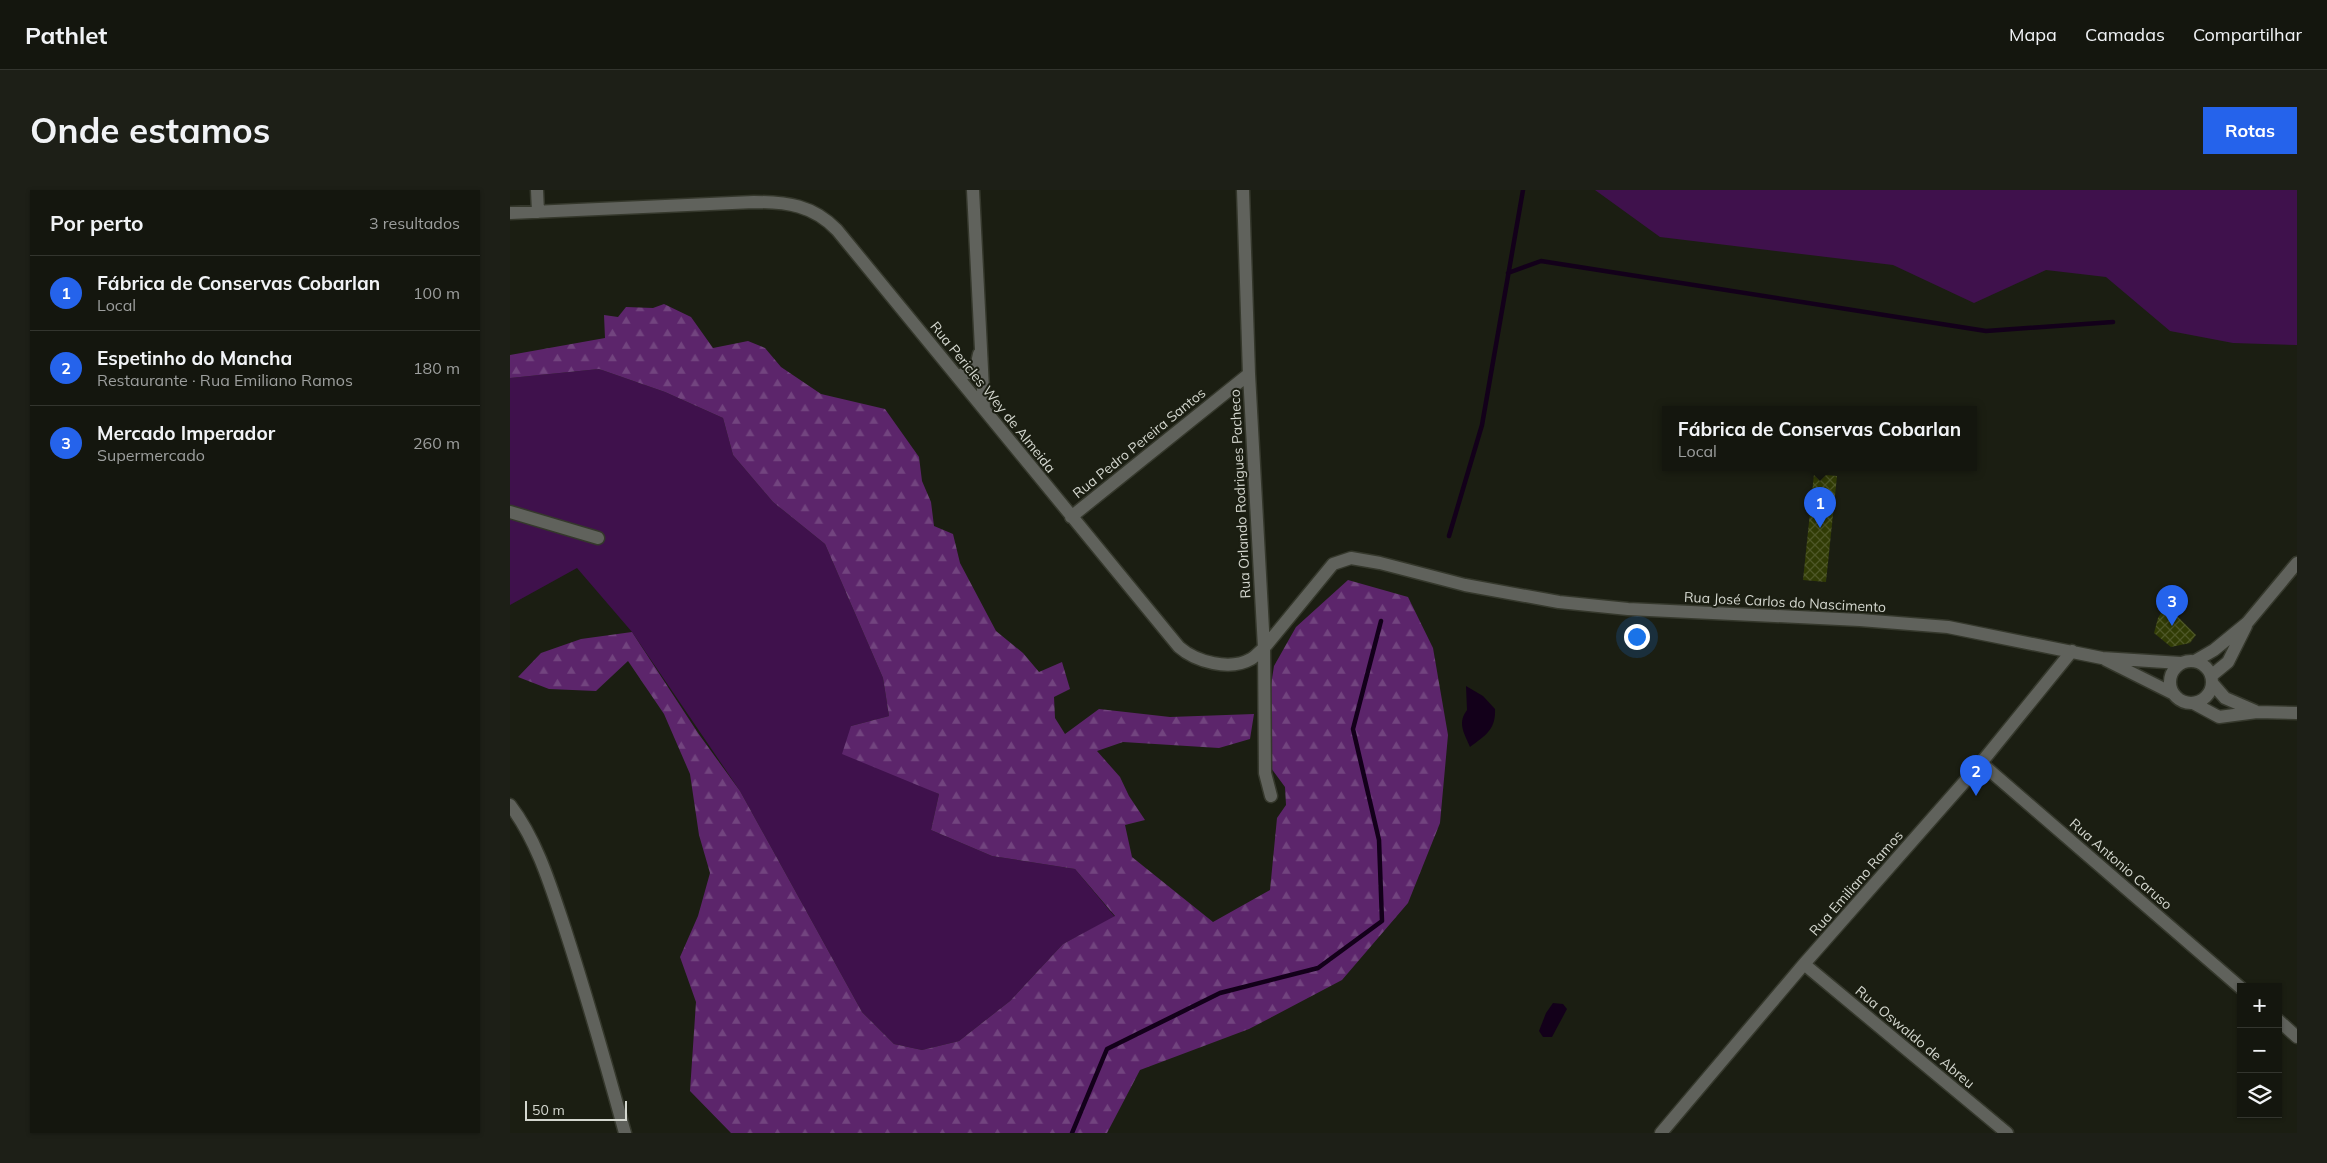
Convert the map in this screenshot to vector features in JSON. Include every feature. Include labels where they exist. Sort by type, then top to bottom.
[{"type":"street","points":[[537,190],[538,212]]},
{"type":"street","points":[[973,190],[984,409]]},
{"type":"street","name":"Rua Orlando Rodrigues Pacheco","points":[[1243,190],[1249,374],[1264,648],[1265,773],[1271,796]]},
{"type":"street","name":"Rua Pericles Wey de Almeida","points":[[510,213],[754,202],[779,202],[802,206],[815,212],[832,225],[1071,517],[1179,647],[1188,655],[1217,663],[1237,663],[1251,659],[1264,648],[1332,564],[1351,558],[1380,563]]},
{"type":"street","points":[[957,376],[968,374],[975,368],[981,342]]},
{"type":"street","name":"Rua Pedro Pereira Santos","points":[[1071,517],[1249,374]]},
{"type":"street","points":[[510,512],[598,538]]},
{"type":"street","name":"Rua José Carlos do Nascimento","points":[[1380,563],[1465,585],[1559,602],[1628,609],[1948,627],[2102,658],[2181,663]]},
{"type":"street","points":[[2297,563],[2247,623],[2214,650],[2195,661],[2181,663],[2171,673],[2170,688],[2174,694],[2186,702],[2193,703],[2219,717],[2258,712],[2297,713]]},
{"type":"street","points":[[2193,703],[2206,696],[2211,679],[2228,662],[2247,623]]},
{"type":"street","name":"Rua Emiliano Ramos","points":[[1661,1133],[1804,964],[1981,763],[2072,651]]},
{"type":"street","name":"Rua José Carlos do Nascimento","points":[[2102,658],[2174,694]]},
{"type":"street","points":[[2195,661],[2207,669],[2211,679],[2226,698],[2258,712]]},
{"type":"street","name":"Rua Antonio Caruso","points":[[1981,763],[2237,985]]},
{"type":"street","points":[[510,805],[520,818],[540,861],[558,909],[591,1009],[625,1133]]},
{"type":"street","name":"Rua Oswaldo de Abreu","points":[[1804,964],[2007,1133]]},
{"type":"street","points":[[2282,1024],[2297,1037]]},
{"type":"shaded area","points":[[1595,190],[2297,190],[2297,345],[2233,343],[2170,331],[2106,277],[2046,270],[1974,303],[1893,265],[1660,237]]},
{"type":"shaded area","points":[[599,369],[665,392],[723,418],[733,455],[773,502],[825,544],[883,678],[889,716],[851,726],[898,775],[939,794],[931,830],[992,856],[1075,869],[1115,917],[1063,944],[1010,1001],[959,1041],[922,1050],[894,1044],[862,1012],[740,791],[632,632],[577,568],[510,605],[510,378]]},
{"type":"shaded area","points":[[1466,686],[1483,696],[1495,709],[1494,722],[1488,732],[1470,747],[1462,724],[1462,719],[1467,710]]},
{"type":"shaded area","points":[[1553,1003],[1563,1004],[1567,1009],[1552,1037],[1543,1037],[1539,1031],[1546,1013]]},
{"type":"green space","points":[[664,304],[691,317],[713,348],[748,341],[765,348],[781,367],[821,394],[885,409],[919,457],[922,481],[931,502],[934,526],[953,534],[960,563],[996,631],[1023,653],[1039,672],[1062,662],[1070,689],[1054,697],[1055,718],[1065,734],[1099,709],[1170,717],[1254,714],[1250,739],[1219,748],[1123,742],[1097,751],[1120,777],[1129,796],[1145,820],[1125,825],[1132,857],[1213,922],[1270,890],[1277,818],[1286,805],[1285,787],[1271,768],[1271,685],[1274,666],[1296,627],[1348,580],[1408,597],[1433,648],[1448,735],[1440,823],[1408,903],[1342,980],[1249,1029],[1140,1070],[1107,1133],[731,1133],[690,1091],[696,1002],[680,957],[698,916],[710,873],[699,835],[690,774],[664,714],[628,661],[596,691],[549,689],[518,677],[541,653],[581,639],[632,632],[698,733],[740,791],[862,1012],[894,1044],[922,1050],[959,1041],[1010,1001],[1063,944],[1115,916],[1075,869],[992,856],[931,830],[939,794],[842,754],[851,726],[889,716],[883,678],[825,544],[773,502],[733,455],[723,418],[665,392],[599,369],[510,378],[510,355],[605,338],[604,315],[618,317],[626,307],[653,308]]},
{"type":"building","points":[[1814,474],[1837,476],[1826,582],[1803,580]]},
{"type":"building","points":[[2166,605],[2196,635],[2190,643],[2171,647],[2154,633],[2158,618]]},
{"type":"waterway","points":[[1449,536],[1482,425],[1523,190]]},
{"type":"waterway","points":[[1508,273],[1541,261],[1986,331],[2113,322]]},
{"type":"waterway","points":[[1072,1133],[1107,1049],[1220,993],[1318,968],[1382,921],[1379,840],[1353,729],[1381,621]]},
{"type":"place","name":"Fábrica de Conservas Cobarlan","points":[[1820,528]]},
{"type":"place","name":"Mercado Imperador","points":[[2172,626]]},
{"type":"place","name":"Espetinho do Mancha","points":[[1976,796]]}]
